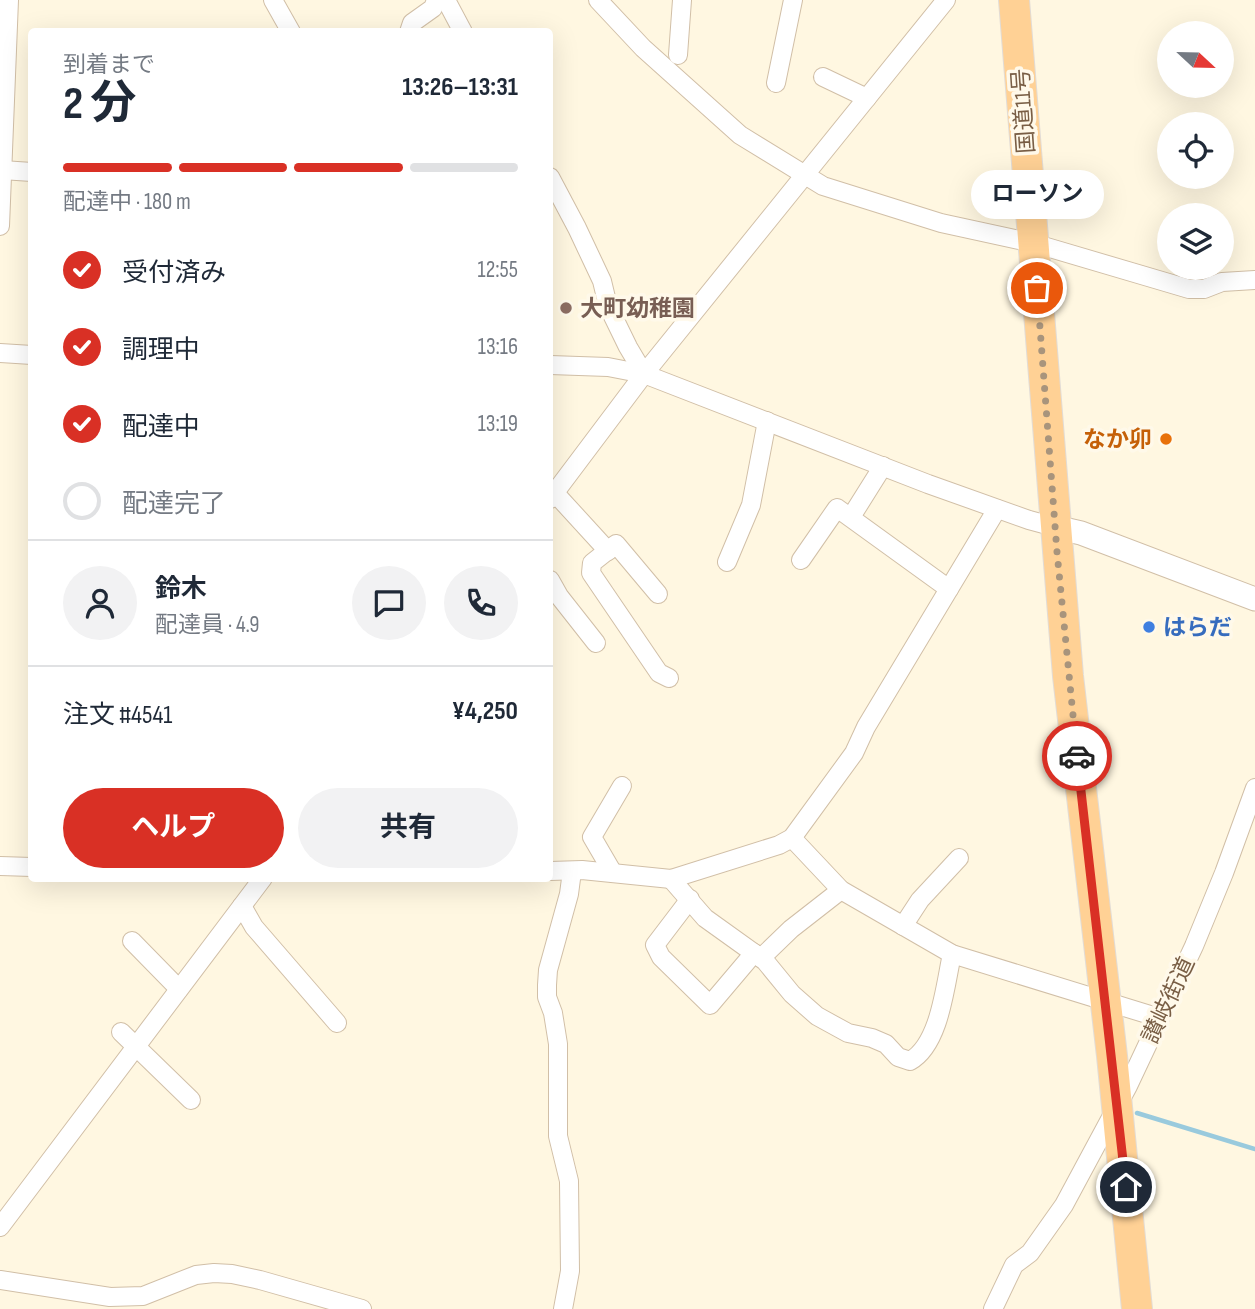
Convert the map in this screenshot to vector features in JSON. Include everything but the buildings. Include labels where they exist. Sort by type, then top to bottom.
[{"type":"highway","name":"国道11号","points":[[1014,0],[1068,676],[1106,1002],[1137,1309]]},
{"type":"street","points":[[0,226],[9,0]]},
{"type":"street","points":[[273,0],[289,28]]},
{"type":"street","points":[[411,28],[412,23],[433,8],[436,0]]},
{"type":"street","points":[[446,0],[461,28]]},
{"type":"street","points":[[598,0],[643,48],[740,135],[823,186],[919,217],[1033,243],[1189,289],[1204,289],[1222,282],[1255,280]]},
{"type":"street","points":[[678,55],[682,0]]},
{"type":"street","points":[[776,83],[793,0]]},
{"type":"street","points":[[935,0],[948,0]]},
{"type":"street","points":[[553,495],[644,374],[948,0]]},
{"type":"street","points":[[823,77],[867,98]]},
{"type":"street","points":[[2,170],[28,172]]},
{"type":"street","points":[[553,183],[587,249],[608,306],[644,374]]},
{"type":"street","points":[[0,353],[28,355]]},
{"type":"street","points":[[553,365],[608,367],[644,374],[997,509],[1081,533],[1255,599]]},
{"type":"street","points":[[727,562],[751,505],[767,421]]},
{"type":"street","points":[[850,517],[883,466]]},
{"type":"street","points":[[553,497],[608,551]]},
{"type":"street","points":[[801,560],[837,508],[949,589]]},
{"type":"street","points":[[553,871],[671,879],[779,845],[792,838],[854,753],[866,727],[997,509]]},
{"type":"street","points":[[658,594],[616,544],[592,563],[592,573],[659,673],[669,678]]},
{"type":"street","points":[[553,585],[596,643]]},
{"type":"street","points":[[613,873],[592,837],[622,786]]},
{"type":"street","name":"讃岐街道","points":[[993,1309],[1014,1265],[1030,1253],[1064,1205],[1117,1106],[1160,1018],[1224,873],[1255,788]]},
{"type":"street","points":[[792,838],[841,890],[952,954],[1160,1018]]},
{"type":"street","points":[[903,926],[920,900],[959,858]]},
{"type":"street","points":[[0,866],[28,867]]},
{"type":"street","points":[[563,1309],[570,1271],[569,1181],[558,1136],[558,1044],[553,1013],[547,997],[547,985],[548,970],[569,894],[572,871]]},
{"type":"street","points":[[671,879],[705,918],[758,956],[817,1016],[848,1033],[886,1044],[898,1057],[910,1061],[919,1056],[932,1037],[952,954]]},
{"type":"street","points":[[0,1227],[260,882]]},
{"type":"street","points":[[690,899],[655,945],[661,957],[710,1005],[758,956],[841,890]]},
{"type":"street","points":[[238,912],[317,1018]]},
{"type":"street","points":[[238,912],[337,1023]]},
{"type":"street","points":[[132,941],[179,989]]},
{"type":"street","points":[[121,1032],[191,1100]]},
{"type":"street","points":[[0,1280],[125,1303],[196,1275],[214,1273],[241,1276],[360,1309]]},
{"type":"waterway","points":[[1137,1113],[1255,1149]]},
{"type":"way so far","points":[[1037,288],[1057,552],[1077,756]]},
{"type":"place","name":"ローソン","points":[[1037,288]]},
{"type":"place","name":"大町幼稚園","points":[[566,308]]},
{"type":"place","name":"なか卯","points":[[1166,439]]},
{"type":"place","name":"はらだ","points":[[1149,627]]},
{"type":"route","points":[[1077,756],[1126,1187]]}]
